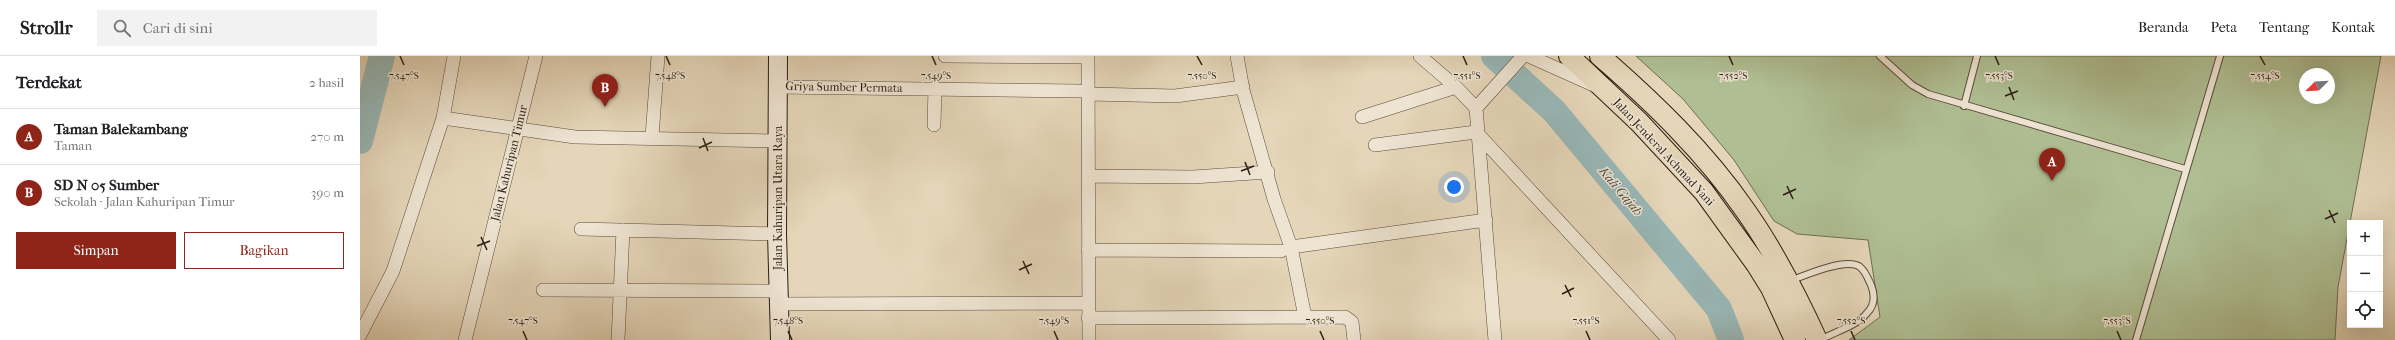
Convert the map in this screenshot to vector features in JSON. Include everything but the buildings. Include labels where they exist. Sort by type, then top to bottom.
[{"type":"main road","name":"Jalan Jenderal Achmad Yani","points":[[1569,56],[1639,122],[1704,192],[1780,284],[1818,340]]},
{"type":"main road","name":"Jalan Jenderal Achmad Yani","points":[[1600,56],[1648,98],[1715,171],[1745,209],[1780,284],[1795,340]]},
{"type":"street","points":[[360,335],[393,271],[443,118],[454,56]]},
{"type":"street","name":"Jalan Kahuripan Timur","points":[[464,340],[536,56]]},
{"type":"street","points":[[652,137],[658,56]]},
{"type":"street","name":"Jalan Kahuripan Utara Raya","points":[[778,56],[777,234],[780,340]]},
{"type":"street","points":[[945,56],[1088,57],[1084,93],[1088,176],[1089,340]]},
{"type":"street","points":[[1237,56],[1242,87],[1268,172],[1286,249],[1305,317]]},
{"type":"street","points":[[1420,56],[1456,87],[1480,103]]},
{"type":"street","points":[[1495,340],[1486,220],[1476,132],[1480,103],[1523,58],[1588,84],[1602,87]]},
{"type":"street","name":"Griya Sumber Permata","points":[[777,87],[935,88],[1175,96],[1242,87]]},
{"type":"street","points":[[1362,117],[1456,87]]},
{"type":"street","points":[[934,125],[935,88]]},
{"type":"street","points":[[443,118],[575,137],[652,137],[777,141]]},
{"type":"street","points":[[1375,145],[1476,132]]},
{"type":"street","points":[[1476,132],[1666,339]]},
{"type":"street","points":[[1088,176],[1193,177],[1268,172]]},
{"type":"street","points":[[1088,250],[1286,249],[1486,220]]},
{"type":"street","points":[[582,229],[777,234]]},
{"type":"street","points":[[618,340],[623,230]]},
{"type":"street","points":[[543,290],[779,298],[1088,303]]},
{"type":"street","points":[[1088,318],[1349,318],[1352,322],[1354,340]]},
{"type":"lane","points":[[1880,56],[1912,85],[1928,94],[1964,106],[2185,169]]},
{"type":"lane","points":[[1964,106],[1977,56]]},
{"type":"lane","points":[[2136,340],[2185,169],[2220,56]]},
{"type":"lane","points":[[1780,284],[1839,265],[1851,263],[1860,266],[1866,273],[1874,292],[1873,305],[1867,314],[1818,340]]},
{"type":"green space","points":[[1636,56],[2381,56],[2350,220],[2347,220],[2347,239],[2338,287],[2335,340],[1849,340],[1880,317],[1868,240],[1797,234],[1774,221],[1734,160],[1683,99]]},
{"type":"waterway","points":[[360,141],[382,56]]},
{"type":"waterway","name":"Kali Gajah","points":[[1494,56],[1554,111],[1719,309],[1731,340]]},
{"type":"place","name":"SD N 05 Sumber","points":[[605,107]]},
{"type":"place","name":"Taman Balekambang","points":[[2052,181]]}]
